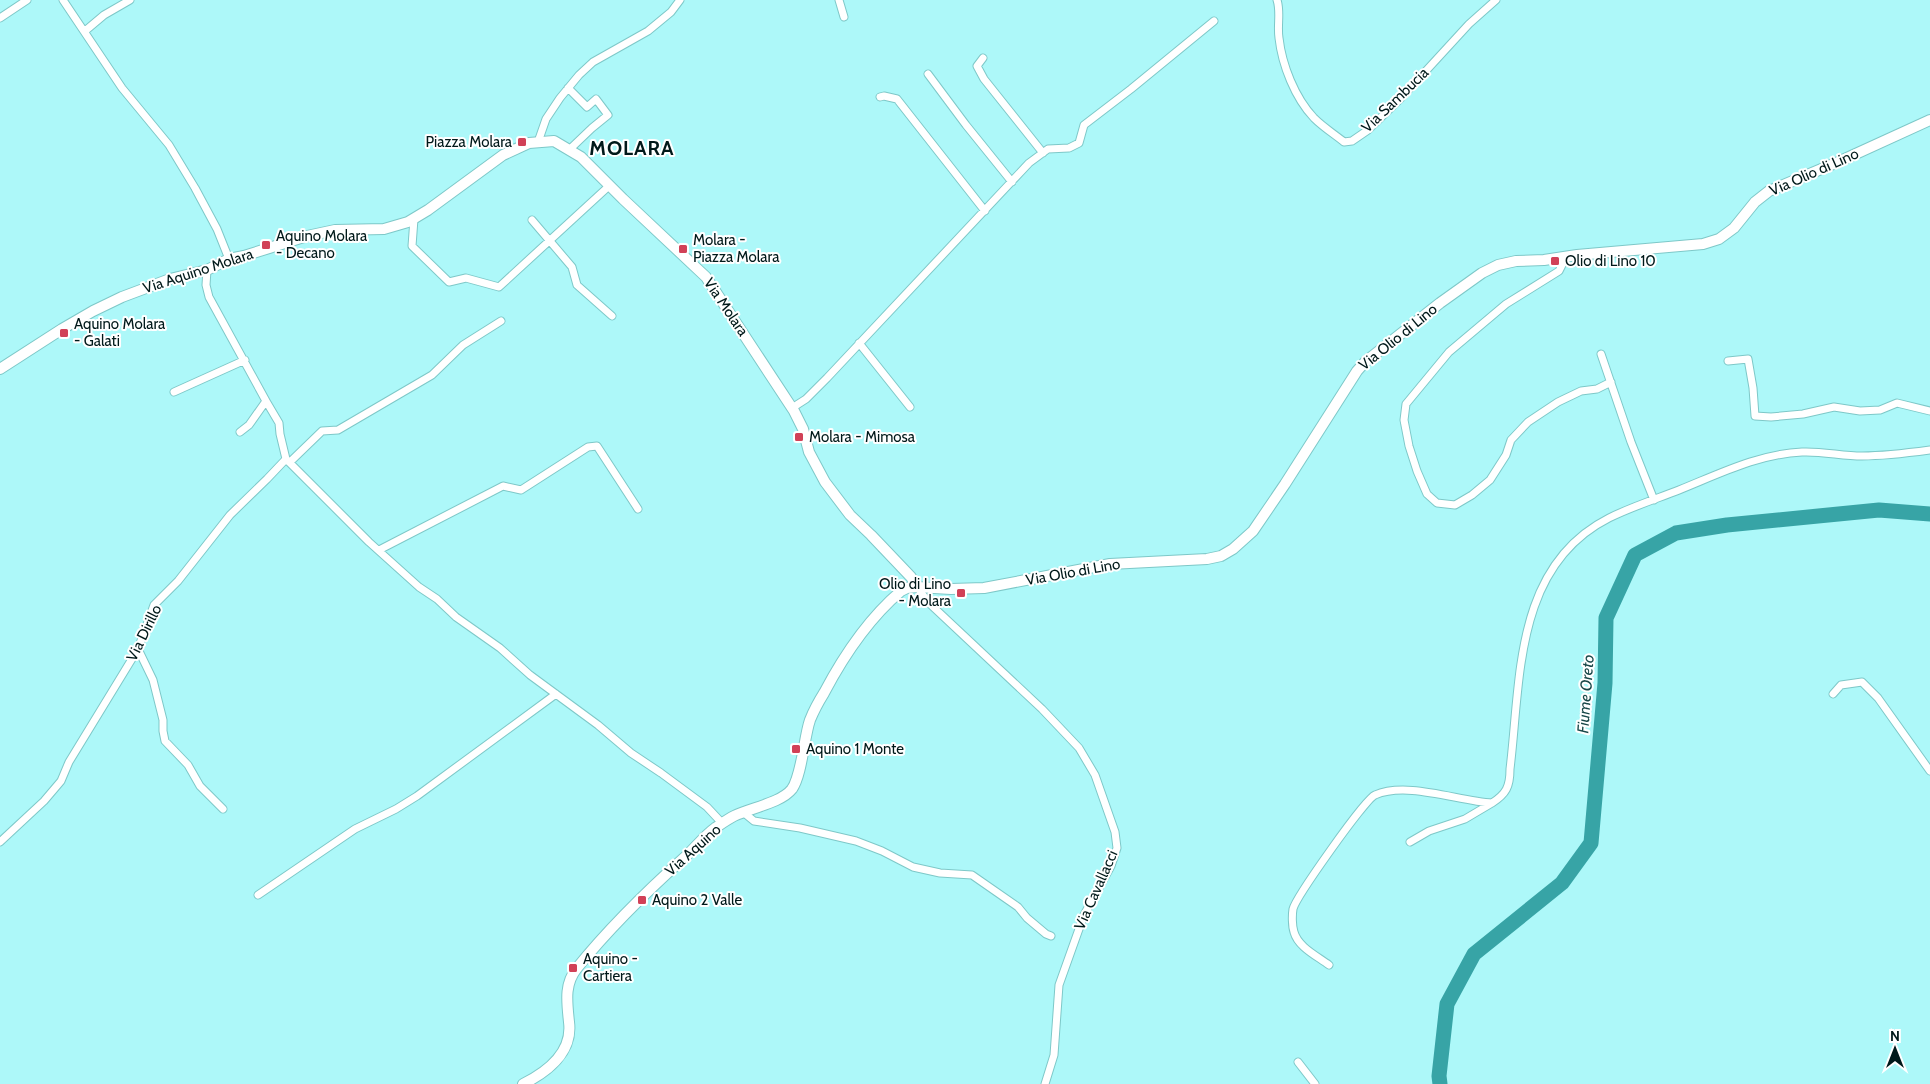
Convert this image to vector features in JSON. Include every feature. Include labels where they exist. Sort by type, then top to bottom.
[{"type":"street","points":[[0,18],[27,0]]},
{"type":"street","points":[[63,0],[85,30],[122,88],[169,145],[195,188],[229,259]]},
{"type":"street","points":[[85,30],[104,15],[130,0]]},
{"type":"street","points":[[538,142],[546,119],[560,98],[593,62],[648,31],[671,12],[680,0]]},
{"type":"street","points":[[838,0],[844,17]]},
{"type":"street","name":"Via Sambucia","points":[[1277,0],[1279,40],[1293,85],[1314,117],[1344,142],[1352,140],[1368,130],[1401,98],[1469,24],[1494,1]]},
{"type":"street","points":[[792,408],[806,399],[1030,163],[1048,149],[1069,148],[1079,142],[1084,125],[1131,90],[1214,21]]},
{"type":"street","points":[[982,58],[977,66],[984,80],[1043,153]]},
{"type":"street","points":[[928,74],[1012,182]]},
{"type":"street","points":[[568,88],[587,107],[596,100],[608,115],[569,150]]},
{"type":"street","points":[[880,98],[884,96],[896,99],[985,211]]},
{"type":"street","name":"Via Olio di Lino","points":[[917,587],[984,588],[1110,564],[1207,559],[1221,556],[1242,542],[1253,531],[1357,371],[1376,352],[1482,273],[1498,265],[1516,261],[1703,244],[1719,238],[1734,228],[1756,202],[1769,191],[1930,120]]},
{"type":"street","name":"Via Molara","points":[[538,142],[554,141],[581,157],[609,186],[706,276],[792,408],[802,429],[809,452],[825,482],[850,516],[871,535],[917,587]]},
{"type":"street","name":"Via Aquino Molara","points":[[0,370],[32,347],[93,311],[122,297],[170,279],[207,270],[229,259],[306,236],[335,230],[384,229],[414,219],[503,154],[529,143],[538,142]]},
{"type":"street","points":[[414,219],[412,246],[449,282],[466,278],[499,287],[609,186]]},
{"type":"street","points":[[532,220],[572,267],[577,285],[612,316]]},
{"type":"street","points":[[1566,256],[1558,271],[1506,304],[1449,352],[1406,404],[1404,420],[1409,446],[1417,471],[1428,494],[1437,503],[1455,505],[1472,495],[1490,480],[1506,455],[1511,440],[1528,422],[1558,402],[1581,391],[1597,389],[1611,382]]},
{"type":"street","points":[[207,270],[206,285],[209,298],[279,423],[288,460],[419,587],[437,599],[456,617],[492,642],[530,675],[598,725],[631,754],[708,807],[722,823]]},
{"type":"street","name":"Via Dirillo","points":[[0,842],[61,781],[69,762],[138,649],[154,605],[178,581],[230,515],[267,479],[322,431],[338,430],[432,375],[463,345],[501,321]]},
{"type":"street","points":[[859,342],[910,407]]},
{"type":"street","points":[[1601,354],[1630,442],[1654,500]]},
{"type":"street","points":[[1728,361],[1748,359],[1755,416],[1771,417],[1803,414],[1834,408],[1860,412],[1880,410],[1897,403],[1930,411]]},
{"type":"street","points":[[174,392],[245,360]]},
{"type":"street","points":[[240,432],[249,425],[266,401]]},
{"type":"street","points":[[379,550],[503,486],[521,490],[588,447],[598,446],[638,509]]},
{"type":"street","points":[[1410,842],[1429,831],[1465,819],[1504,795],[1510,784],[1518,677],[1524,638],[1536,599],[1552,568],[1582,536],[1608,519],[1757,459],[1802,452],[1862,456],[1904,454],[1930,450]]},
{"type":"street","name":"Via Aquino","points":[[523,1084],[550,1067],[565,1048],[569,1029],[566,995],[573,972],[633,904],[722,823],[743,812],[779,798],[792,788],[798,776],[811,719],[834,674],[857,638],[880,611],[902,591],[917,587]]},
{"type":"street","name":"Via Cavallacci","points":[[917,587],[929,603],[1042,709],[1079,748],[1095,775],[1112,820],[1117,848],[1110,866],[1084,915],[1059,985],[1054,1055],[1046,1084]]},
{"type":"street","points":[[138,649],[153,680],[163,720],[165,741],[188,765],[200,786],[223,809]]},
{"type":"street","points":[[1833,694],[1841,684],[1862,682],[1878,698],[1930,771]]},
{"type":"street","points":[[258,895],[355,829],[396,809],[416,796],[556,694]]},
{"type":"street","points":[[1329,965],[1298,941],[1293,931],[1293,909],[1301,892],[1340,836],[1374,795],[1403,790],[1492,803]]},
{"type":"street","points":[[743,812],[754,821],[800,828],[856,841],[914,867],[940,873],[972,875],[1011,902],[1027,918],[1051,936]]},
{"type":"street","points":[[1298,1062],[1315,1084]]},
{"type":"waterway","name":"Fiume Oreto","points":[[1440,1084],[1439,1076],[1447,1004],[1474,954],[1562,883],[1591,843],[1605,683],[1606,618],[1635,555],[1676,533],[1727,525],[1879,510],[1930,514]]},
{"type":"place","name":"Piazza Molara","points":[[522,142]]},
{"type":"place","name":"Aquino Molara - Decano","points":[[266,245]]},
{"type":"place","name":"Molara - Piazza Molara","points":[[683,249]]},
{"type":"place","name":"Olio di Lino 10","points":[[1555,261]]},
{"type":"place","name":"Aquino Molara - Galati","points":[[64,333]]},
{"type":"place","name":"Molara - Mimosa","points":[[799,437]]},
{"type":"place","name":"Olio di Lino - Molara","points":[[961,593]]},
{"type":"place","name":"Aquino 1 Monte","points":[[796,749]]},
{"type":"place","name":"Aquino 2 Valle","points":[[642,900]]},
{"type":"place","name":"Aquino - Cartiera","points":[[573,968]]},
{"type":"district","name":"MOLARA","points":[[632,148]]}]
